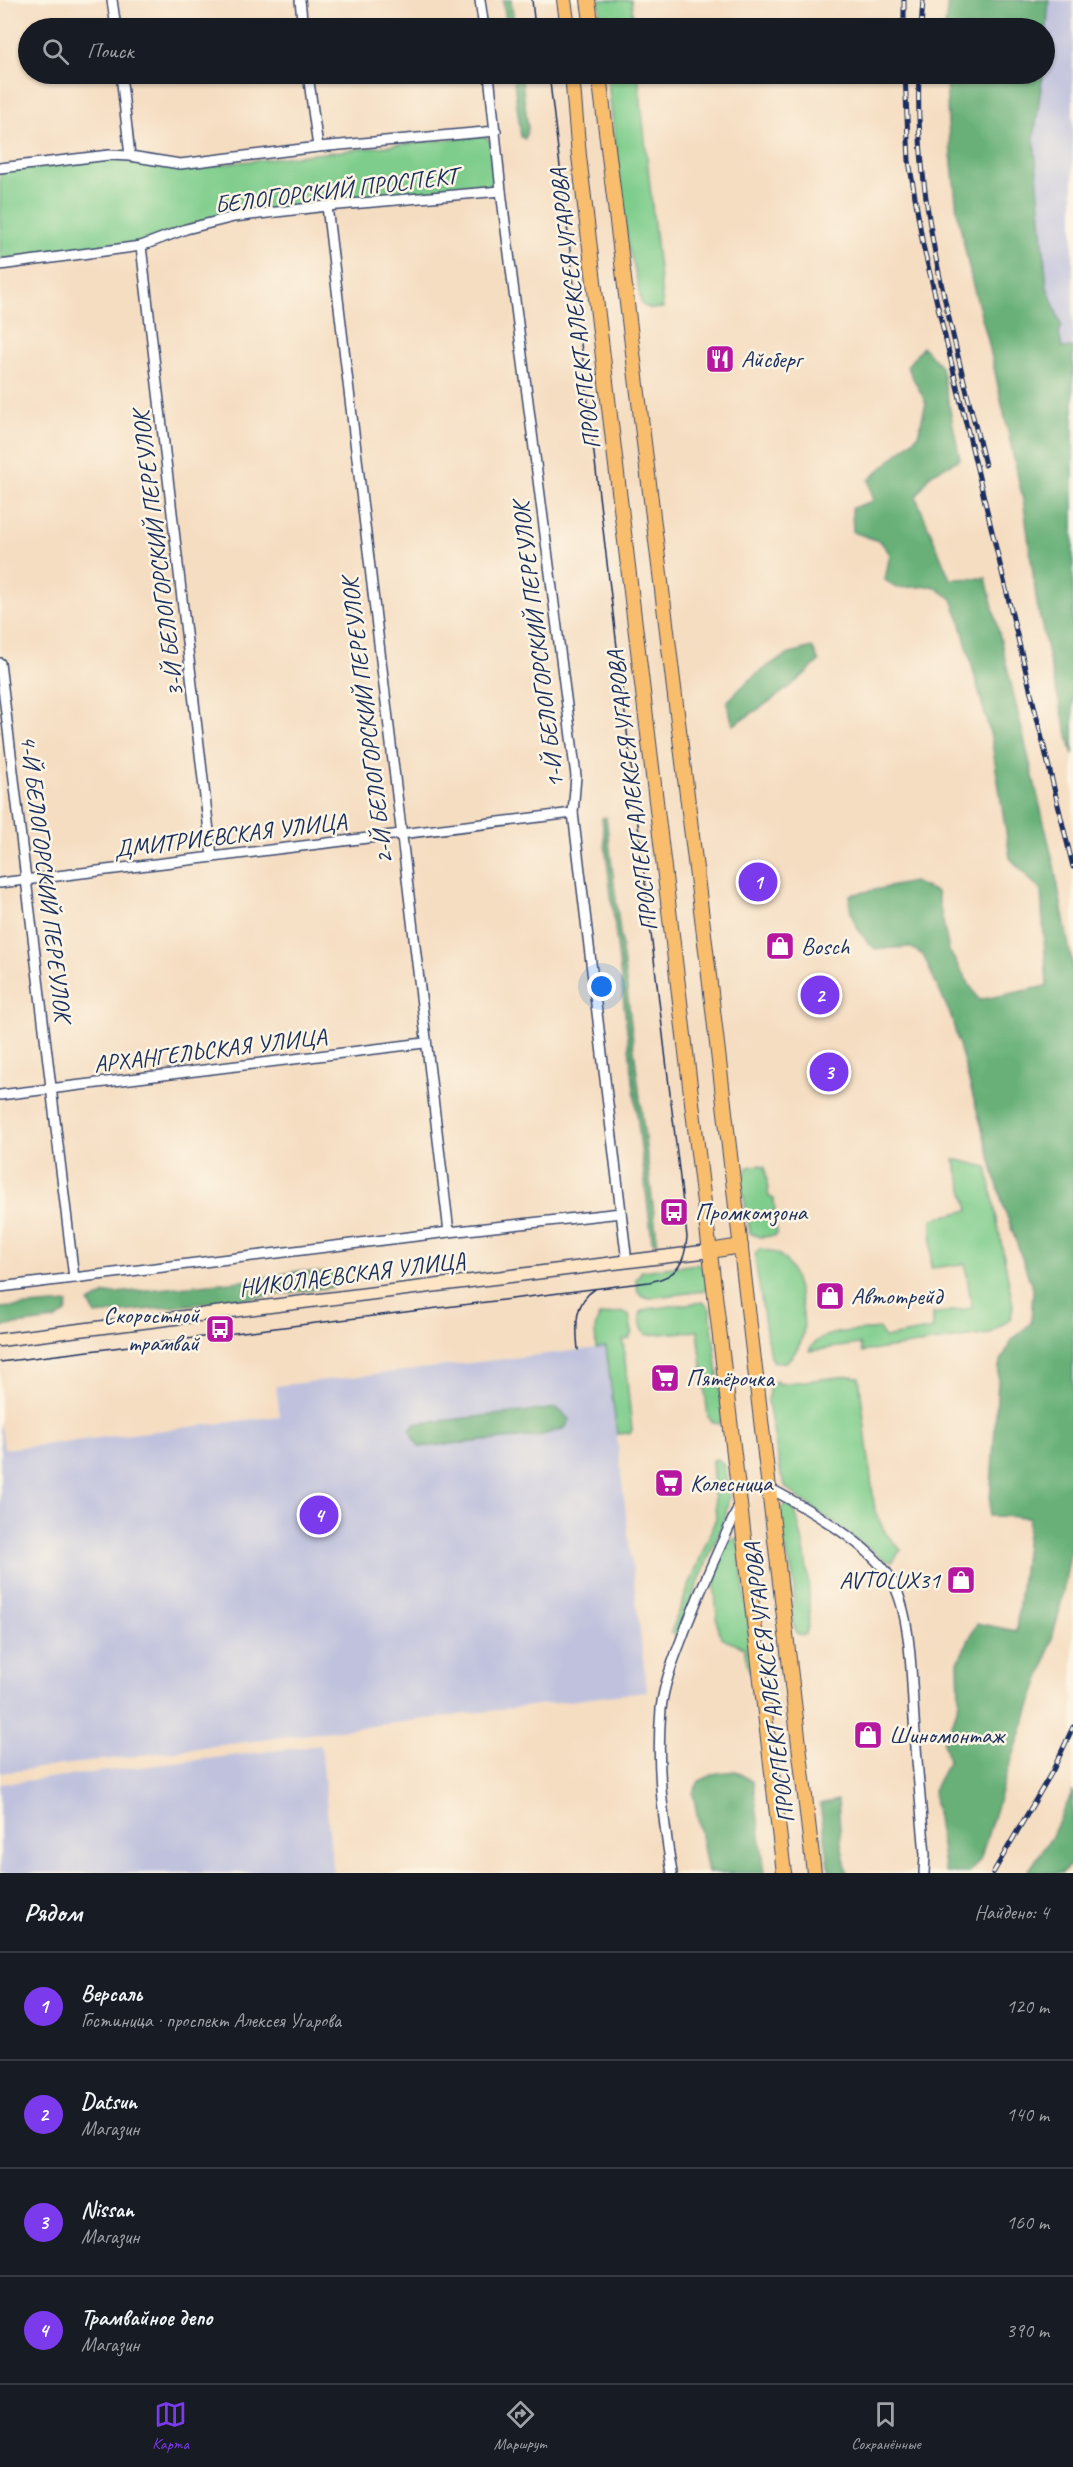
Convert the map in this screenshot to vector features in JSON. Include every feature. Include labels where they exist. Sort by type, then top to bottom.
[{"type":"main road","points":[[564,0],[567,18]]},
{"type":"main road","points":[[588,0],[591,18]]},
{"type":"main road","name":"ПРОСПЕКТ АЛЕКСЕЯ УГАРОВА","points":[[573,84],[582,179],[784,1873]]},
{"type":"main road","name":"ПРОСПЕКТ АЛЕКСЕЯ УГАРОВА","points":[[600,84],[741,1246],[814,1873]]},
{"type":"main road","points":[[710,1251],[741,1246]]},
{"type":"main road","name":"НИКОЛАЕВСКАЯ УЛИЦА","points":[[0,1340],[710,1251]]},
{"type":"street","points":[[112,0],[115,18]]},
{"type":"street","points":[[300,0],[302,18]]},
{"type":"street","points":[[480,0],[483,18]]},
{"type":"street","points":[[122,84],[130,156]]},
{"type":"street","points":[[309,84],[318,147]]},
{"type":"street","name":"1-Й БЕЛОГОРСКИЙ ПЕРЕУЛОК","points":[[490,84],[501,191],[576,776],[573,813],[627,1262]]},
{"type":"street","name":"БЕЛОГОРСКИЙ ПРОСПЕКТ","points":[[0,168],[109,155],[180,164],[318,147],[496,130]]},
{"type":"street","name":"БЕЛОГОРСКИЙ ПРОСПЕКТ","points":[[0,265],[141,246],[186,229],[234,217],[327,206],[501,191]]},
{"type":"street","name":"2-Й БЕЛОГОРСКИЙ ПЕРЕУЛОК","points":[[327,206],[448,1232]]},
{"type":"street","name":"3-Й БЕЛОГОРСКИЙ ПЕРЕУЛОК","points":[[141,246],[212,857]]},
{"type":"street","name":"4-Й БЕЛОГОРСКИЙ ПЕРЕУЛОК","points":[[0,663],[74,1278]]},
{"type":"street","name":"ДМИТРИЕВСКАЯ УЛИЦА","points":[[0,883],[573,813]]},
{"type":"street","name":"АРХАНГЕЛЬСКАЯ УЛИЦА","points":[[0,1095],[424,1043]]},
{"type":"street","name":"НИКОЛАЕВСКАЯ УЛИЦА","points":[[0,1287],[621,1213]]},
{"type":"street","points":[[769,1488],[803,1507],[861,1547],[887,1572],[898,1591],[904,1610],[912,1688],[925,1855],[924,1873]]},
{"type":"street","name":"ПРОСПЕКТ АЛЕКСЕЯ УГАРОВА","points":[[672,1873],[658,1761],[662,1706],[676,1654],[720,1545],[741,1503]]},
{"type":"shaded area","points":[[1049,0],[1073,0],[1073,347],[1062,349],[1059,332],[1062,327],[1047,288],[1034,138],[1041,84],[1055,84],[1055,18],[1048,18]]},
{"type":"shaded area","points":[[606,1347],[647,1691],[0,1773],[0,1421],[4,1449],[280,1416],[276,1386]]},
{"type":"shaded area","points":[[321,1745],[333,1873],[0,1873],[0,1784]]},
{"type":"green space","points":[[503,0],[511,0],[514,18],[506,18]]},
{"type":"green space","points":[[599,0],[631,0],[633,18],[601,18]]},
{"type":"green space","points":[[948,0],[1049,0],[1048,18],[946,18]]},
{"type":"green space","points":[[514,84],[522,84],[528,128],[525,139],[521,137]]},
{"type":"green space","points":[[608,84],[639,84],[663,308],[651,309],[642,305],[628,248]]},
{"type":"green space","points":[[946,84],[1042,84],[1034,138],[1047,287],[1062,327],[1059,332],[1062,348],[1073,347],[1073,755],[1037,604],[1024,505],[957,211],[948,125]]},
{"type":"green space","points":[[478,136],[487,138],[493,145],[495,174],[491,185],[483,189],[223,215],[138,243],[0,259],[0,172],[115,158],[138,160],[174,168],[196,167]]},
{"type":"green space","points":[[923,347],[941,366],[960,459],[931,474],[916,497],[950,579],[986,578],[1054,865],[1073,969],[1073,1539],[1059,1613],[1044,1667],[980,1860],[969,1873],[945,1873],[933,1790],[949,1760],[943,1743],[959,1701],[958,1662],[977,1623],[1016,1631],[1029,1517],[989,1516],[999,1366],[1011,1341],[1031,1323],[1033,1289],[1003,1205],[951,1016],[923,955],[910,947],[875,949],[856,925],[851,910],[850,895],[913,882],[937,892],[949,951],[979,1000],[1047,986],[1041,891],[1010,858],[991,737],[952,599],[933,586],[896,588],[885,580],[890,554],[881,542],[853,532],[852,508],[873,501],[869,480],[918,435],[926,403],[907,366]]},
{"type":"green space","points":[[812,647],[819,661],[778,696],[733,725],[727,702],[736,692],[776,661]]},
{"type":"green space","points":[[606,817],[656,1244],[652,1241],[602,818]]},
{"type":"green space","points":[[954,1159],[987,1167],[1013,1305],[1011,1318],[989,1334],[862,1352],[860,1344],[809,1351],[821,1338],[840,1332],[879,1329],[884,1338],[933,1329],[933,1314],[972,1308],[965,1264],[931,1268],[932,1219],[969,1210]]},
{"type":"green space","points":[[760,1165],[765,1167],[769,1197],[774,1199],[775,1213],[768,1215],[769,1223],[776,1224],[777,1233],[774,1236],[759,1237],[750,1233],[741,1180],[748,1167]]},
{"type":"green space","points":[[760,1249],[782,1257],[792,1271],[799,1293],[803,1334],[797,1350],[786,1362],[774,1362],[770,1357],[755,1259],[756,1252]]},
{"type":"green space","points":[[697,1264],[704,1269],[707,1280],[706,1289],[703,1291],[650,1298],[638,1292],[636,1279],[642,1271]]},
{"type":"green space","points":[[345,1270],[343,1280],[332,1287],[236,1300],[96,1315],[89,1303],[105,1294],[252,1280],[299,1271],[321,1273]]},
{"type":"green space","points":[[703,1302],[710,1309],[723,1416],[719,1424],[714,1423],[708,1417],[698,1331],[647,1335],[640,1321],[641,1312],[647,1309]]},
{"type":"green space","points":[[68,1303],[66,1313],[54,1320],[0,1327],[0,1308]]},
{"type":"green space","points":[[622,1312],[629,1315],[632,1332],[629,1339],[623,1340],[632,1430],[630,1433],[617,1434],[606,1347],[596,1348],[595,1328],[599,1316]]},
{"type":"green space","points":[[848,1376],[859,1377],[875,1512],[886,1534],[901,1550],[892,1562],[885,1560],[786,1488],[781,1474],[768,1403],[769,1386],[776,1381],[779,1384]]},
{"type":"green space","points":[[557,1408],[570,1420],[565,1428],[539,1436],[419,1447],[410,1430],[414,1424]]},
{"type":"green space","points":[[717,1459],[723,1464],[725,1470],[729,1496],[725,1518],[676,1636],[671,1632],[716,1518],[712,1460]]},
{"type":"green space","points":[[787,1503],[795,1511],[806,1561],[809,1612],[805,1635],[798,1634],[792,1618],[794,1581],[782,1538],[780,1517],[780,1510]]},
{"type":"green space","points":[[738,1538],[754,1671],[749,1671],[744,1648],[723,1638],[718,1630],[714,1577],[716,1567],[727,1542]]},
{"type":"green space","points":[[736,1771],[753,1782],[765,1873],[708,1873],[693,1793],[699,1781],[717,1773]]},
{"type":"green space","points":[[1073,1791],[1073,1862],[1062,1873],[1027,1873],[1051,1838]]},
{"type":"green space","points":[[838,1800],[841,1843],[847,1873],[830,1873],[820,1804]]},
{"type":"tram line","points":[[532,0],[534,18]]},
{"type":"tram line","points":[[0,1362],[649,1282],[673,1273],[681,1262],[687,1237],[550,84]]},
{"type":"tram line","points":[[578,1350],[577,1316],[579,1308],[595,1289]]},
{"type":"railway","points":[[904,0],[904,18]]},
{"type":"railway","points":[[922,18],[923,0]]},
{"type":"railway","points":[[905,84],[909,161],[923,245],[1073,867]]},
{"type":"railway","points":[[919,84],[923,173],[938,271],[985,465]]},
{"type":"railway","points":[[993,1873],[1053,1770],[1073,1727]]},
{"type":"place","name":"Айсберг","points":[[720,359]]},
{"type":"place","name":"Версаль","points":[[758,882]]},
{"type":"place","name":"Bosch","points":[[780,946]]},
{"type":"place","name":"Datsun","points":[[820,995]]},
{"type":"place","name":"Nissan","points":[[829,1072]]},
{"type":"place","name":"Промкомзона","points":[[674,1212]]},
{"type":"place","name":"Автотрейд","points":[[830,1296]]},
{"type":"place","name":"Скоростной трамвай","points":[[220,1329]]},
{"type":"place","name":"Пятёрочка","points":[[665,1378]]},
{"type":"place","name":"Колесница","points":[[669,1483]]},
{"type":"place","name":"Трамвайное депо","points":[[319,1515]]},
{"type":"place","name":"AVTOLUX31","points":[[961,1580]]},
{"type":"place","name":"Шиномонтаж","points":[[868,1735]]}]
